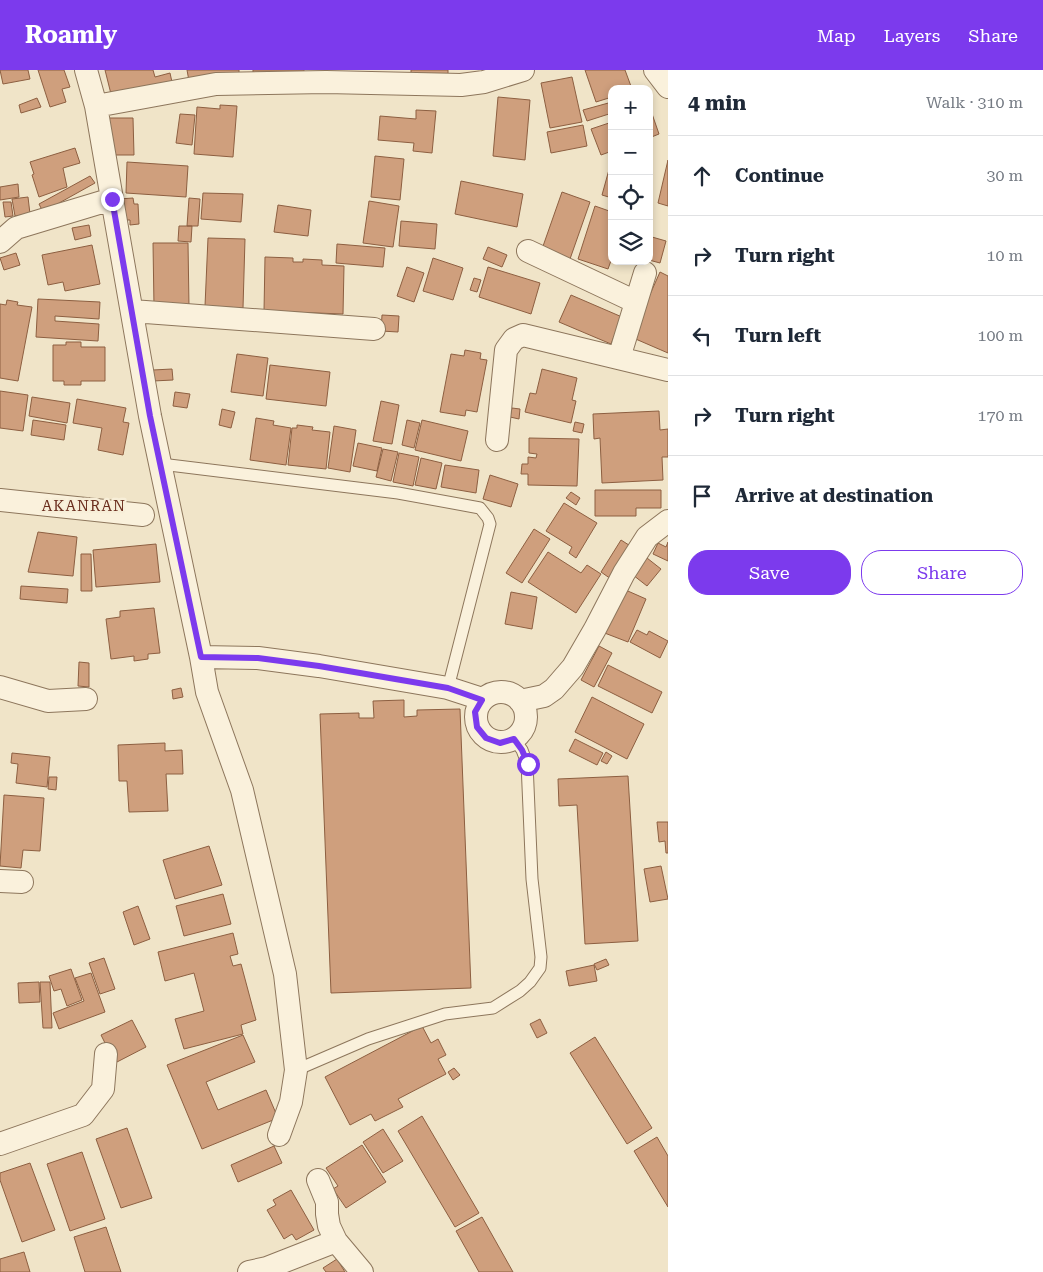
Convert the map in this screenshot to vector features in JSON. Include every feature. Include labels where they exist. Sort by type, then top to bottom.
[{"type":"street","points":[[86,70],[96,106],[150,416],[207,692],[242,790],[285,974],[296,1070],[291,1102],[279,1135]]},
{"type":"street","points":[[96,106],[216,84],[326,82],[461,85],[484,82],[523,70]]},
{"type":"street","points":[[655,70],[668,87]]},
{"type":"street","points":[[0,242],[16,228],[112,199]]},
{"type":"street","points":[[528,251],[636,302]]},
{"type":"street","points":[[619,358],[645,273]]},
{"type":"street","points":[[132,310],[374,329]]},
{"type":"street","points":[[497,440],[506,350],[514,340],[523,335],[668,370]]},
{"type":"street","points":[[0,500],[143,515]]},
{"type":"street","points":[[520,701],[544,696],[554,689],[573,667],[624,573],[646,537],[668,521]]},
{"type":"street","points":[[201,657],[258,658],[448,688],[482,700]]},
{"type":"street","points":[[0,687],[48,701],[86,700]]},
{"type":"street","points":[[494,692],[508,692],[520,701],[526,714],[524,728],[514,739],[500,743],[486,738],[477,727],[475,712],[482,700],[494,692]]},
{"type":"street","points":[[0,881],[22,882]]},
{"type":"street","points":[[0,1144],[83,1115],[103,1089],[106,1054]]},
{"type":"street","points":[[318,1180],[327,1202],[329,1226],[336,1241],[362,1272]]},
{"type":"street","points":[[249,1272],[267,1268],[336,1241]]},
{"type":"lane","points":[[161,464],[398,493],[480,508],[490,524],[448,688]]},
{"type":"lane","points":[[296,1070],[368,1039],[444,1014],[493,1008],[520,991],[530,982],[540,968],[542,957],[532,879],[528,764],[522,750],[514,739]]},
{"type":"building","points":[[0,70],[28,70],[30,79],[3,84]]},
{"type":"building","points":[[38,70],[64,70],[70,87],[62,89],[66,102],[50,107]]},
{"type":"building","points":[[105,70],[153,70],[155,77],[170,73],[172,82],[112,98]]},
{"type":"building","points":[[187,70],[239,70],[239,73],[189,81]]},
{"type":"building","points":[[253,70],[304,70],[304,73],[253,76]]},
{"type":"building","points":[[411,70],[448,70],[448,77],[411,78]]},
{"type":"building","points":[[585,70],[625,70],[631,85],[608,85],[608,98],[596,102]]},
{"type":"building","points":[[572,77],[582,122],[550,128],[541,83]]},
{"type":"building","points":[[498,97],[530,100],[525,160],[493,156]]},
{"type":"building","points":[[37,98],[41,107],[21,113],[19,105]]},
{"type":"building","points":[[608,103],[608,114],[587,121],[583,110]]},
{"type":"building","points":[[220,105],[237,106],[233,157],[194,154],[197,107],[220,109]]},
{"type":"building","points":[[416,110],[436,111],[432,153],[413,151],[414,143],[378,140],[380,116],[416,119]]},
{"type":"building","points":[[180,114],[195,115],[192,145],[176,143]]},
{"type":"building","points":[[653,117],[659,134],[653,136]]},
{"type":"building","points":[[109,118],[133,118],[134,155],[111,155]]},
{"type":"building","points":[[608,123],[608,152],[601,155],[591,129]]},
{"type":"building","points":[[583,125],[587,146],[551,153],[547,132]]},
{"type":"building","points":[[75,148],[80,163],[63,168],[67,187],[39,197],[30,162]]},
{"type":"building","points":[[375,156],[404,159],[400,200],[371,197]]},
{"type":"building","points":[[668,160],[668,206],[658,203]]},
{"type":"building","points":[[127,162],[188,166],[186,197],[126,193]]},
{"type":"building","points":[[608,173],[608,197],[602,195]]},
{"type":"building","points":[[90,176],[95,183],[43,212],[39,204]]},
{"type":"building","points":[[461,181],[523,194],[517,227],[455,214]]},
{"type":"building","points":[[18,184],[19,197],[0,200],[0,187]]},
{"type":"building","points":[[562,192],[590,202],[570,259],[542,249]]},
{"type":"building","points":[[203,193],[243,194],[241,222],[201,219]]},
{"type":"building","points":[[28,197],[30,214],[15,216],[12,199]]},
{"type":"building","points":[[133,198],[134,204],[138,204],[139,224],[130,225],[130,220],[120,220],[119,199]]},
{"type":"building","points":[[189,198],[200,199],[198,226],[187,226]]},
{"type":"building","points":[[369,201],[399,206],[393,247],[363,243]]},
{"type":"building","points":[[3,202],[11,202],[13,216],[5,217]]},
{"type":"building","points":[[278,205],[311,210],[308,236],[274,232]]},
{"type":"building","points":[[595,206],[608,211],[608,269],[578,259]]},
{"type":"building","points":[[401,221],[437,224],[435,249],[399,246]]},
{"type":"building","points":[[89,225],[91,236],[75,240],[72,228]]},
{"type":"building","points":[[179,226],[192,226],[191,242],[178,241]]},
{"type":"building","points":[[653,237],[666,241],[660,263],[653,261]]},
{"type":"building","points":[[208,238],[245,239],[243,308],[205,306]]},
{"type":"building","points":[[153,243],[188,243],[189,307],[154,307]]},
{"type":"building","points":[[337,244],[385,248],[383,267],[336,263]]},
{"type":"building","points":[[92,245],[100,284],[65,291],[63,282],[48,285],[42,255]]},
{"type":"building","points":[[488,247],[507,255],[502,267],[483,259]]},
{"type":"building","points":[[16,253],[20,265],[4,270],[0,258]]},
{"type":"building","points":[[265,257],[293,258],[293,262],[303,262],[303,259],[322,260],[322,265],[344,266],[343,314],[264,311]]},
{"type":"building","points":[[433,258],[463,268],[453,300],[423,291]]},
{"type":"building","points":[[407,267],[424,273],[414,302],[397,296]]},
{"type":"building","points":[[488,267],[540,283],[531,314],[479,297]]},
{"type":"building","points":[[660,272],[668,276],[668,353],[631,337]]},
{"type":"building","points":[[474,278],[481,280],[477,292],[470,290]]},
{"type":"building","points":[[571,295],[622,317],[611,344],[559,322]]},
{"type":"building","points":[[38,299],[100,302],[99,319],[55,316],[55,321],[99,324],[98,341],[36,337]]},
{"type":"building","points":[[7,300],[18,302],[17,305],[32,307],[18,381],[0,378],[0,304],[6,305]]},
{"type":"building","points":[[382,315],[399,316],[398,332],[381,331]]},
{"type":"building","points":[[66,342],[81,342],[81,347],[105,347],[105,381],[81,381],[81,385],[64,385],[64,381],[53,381],[53,345],[66,345]]},
{"type":"building","points":[[465,350],[481,353],[480,359],[487,360],[477,412],[466,410],[465,416],[440,412],[451,354],[464,356]]},
{"type":"building","points":[[237,354],[268,358],[263,396],[231,392]]},
{"type":"building","points":[[270,365],[330,372],[326,406],[266,399]]},
{"type":"building","points":[[172,369],[173,380],[153,381],[153,370]]},
{"type":"building","points":[[542,369],[577,378],[572,400],[576,401],[571,423],[525,412],[530,393],[536,394]]},
{"type":"building","points":[[0,391],[28,395],[23,431],[0,428]]},
{"type":"building","points":[[175,392],[190,394],[187,408],[173,406]]},
{"type":"building","points":[[32,397],[70,403],[67,423],[29,416]]},
{"type":"building","points":[[77,399],[126,408],[123,422],[129,423],[123,455],[98,450],[102,428],[73,423]]},
{"type":"building","points":[[381,401],[399,405],[392,444],[373,441]]},
{"type":"building","points":[[512,408],[520,409],[519,419],[510,417]]},
{"type":"building","points":[[222,409],[235,412],[231,428],[219,425]]},
{"type":"building","points":[[659,411],[660,430],[668,429],[668,457],[662,457],[663,480],[602,483],[600,438],[594,439],[593,414]]},
{"type":"building","points":[[256,418],[274,421],[273,425],[291,428],[286,465],[250,460]]},
{"type":"building","points":[[33,420],[66,425],[64,440],[31,435]]},
{"type":"building","points":[[407,420],[420,423],[414,448],[402,445]]},
{"type":"building","points":[[422,420],[468,431],[461,461],[415,450]]},
{"type":"building","points":[[575,422],[584,424],[582,433],[573,431]]},
{"type":"building","points":[[297,425],[313,427],[312,430],[330,432],[326,469],[288,465],[292,428],[297,428]]},
{"type":"building","points":[[334,426],[356,430],[350,472],[328,468]]},
{"type":"building","points":[[529,438],[579,439],[577,486],[528,485],[528,474],[521,474],[522,464],[528,464],[528,457],[536,458],[537,454],[529,453]]},
{"type":"building","points":[[358,443],[382,448],[377,471],[353,466]]},
{"type":"building","points":[[383,449],[398,452],[391,481],[376,477]]},
{"type":"building","points":[[399,453],[419,457],[413,486],[393,482]]},
{"type":"building","points":[[421,458],[442,463],[436,489],[415,485]]},
{"type":"building","points":[[445,465],[479,470],[476,493],[441,487]]},
{"type":"building","points":[[490,475],[518,484],[511,507],[483,499]]},
{"type":"building","points":[[595,490],[661,490],[661,508],[636,508],[636,516],[595,516]]},
{"type":"building","points":[[571,492],[580,498],[576,505],[566,498]]},
{"type":"building","points":[[564,503],[597,523],[576,558],[569,553],[572,547],[546,531]]},
{"type":"building","points":[[534,529],[550,539],[522,583],[506,573]]},
{"type":"building","points":[[38,532],[77,537],[73,576],[28,572]]},
{"type":"building","points":[[621,540],[632,547],[611,579],[601,572]]},
{"type":"building","points":[[668,542],[668,561],[653,554],[658,543],[666,547]]},
{"type":"building","points":[[156,544],[160,582],[96,587],[93,550]]},
{"type":"building","points":[[548,552],[581,573],[587,565],[601,574],[576,613],[528,582]]},
{"type":"building","points":[[81,554],[91,554],[92,591],[81,591]]},
{"type":"building","points":[[647,558],[661,569],[647,586],[633,575]]},
{"type":"building","points":[[21,586],[68,589],[67,603],[20,599]]},
{"type":"building","points":[[621,588],[646,599],[628,642],[602,632]]},
{"type":"building","points":[[511,592],[537,597],[532,629],[505,624]]},
{"type":"building","points":[[154,608],[160,653],[148,654],[148,659],[134,661],[134,656],[111,659],[106,619],[120,617],[120,611]]},
{"type":"building","points":[[637,630],[647,635],[649,631],[668,641],[660,658],[630,642]]},
{"type":"building","points":[[599,646],[612,653],[594,687],[581,680]]},
{"type":"building","points":[[79,662],[89,663],[89,687],[78,686]]},
{"type":"building","points":[[608,665],[662,692],[652,713],[598,686]]},
{"type":"building","points":[[181,688],[183,697],[173,699],[172,690]]},
{"type":"building","points":[[592,697],[644,724],[627,759],[575,732]]},
{"type":"building","points":[[404,700],[404,717],[417,716],[417,710],[460,709],[471,988],[331,993],[320,714],[359,713],[359,718],[374,718],[373,701]]},
{"type":"building","points":[[575,739],[603,753],[597,765],[569,751]]},
{"type":"building","points":[[165,743],[165,751],[182,750],[183,774],[166,774],[168,811],[129,812],[127,781],[119,781],[118,745]]},
{"type":"building","points":[[606,752],[612,756],[607,764],[601,761]]},
{"type":"building","points":[[12,753],[50,757],[47,787],[16,783],[18,764],[11,763]]},
{"type":"building","points":[[628,776],[638,941],[585,944],[577,805],[559,806],[558,779]]},
{"type":"building","points":[[49,777],[57,777],[56,790],[48,789]]},
{"type":"building","points":[[4,795],[44,798],[40,851],[23,850],[21,868],[0,866]]},
{"type":"building","points":[[657,822],[668,822],[668,853],[666,853],[665,841],[659,842]]},
{"type":"building","points":[[209,846],[222,885],[175,899],[163,860]]},
{"type":"building","points":[[661,866],[668,899],[650,902],[644,869]]},
{"type":"building","points":[[223,894],[231,924],[184,936],[176,906]]},
{"type":"building","points":[[138,906],[150,939],[134,945],[123,912]]},
{"type":"building","points":[[233,933],[238,954],[230,956],[233,966],[241,964],[256,1020],[241,1025],[243,1034],[184,1049],[175,1019],[204,1011],[194,973],[165,981],[158,952]]},
{"type":"building","points":[[104,958],[115,989],[100,994],[89,963]]},
{"type":"building","points":[[606,959],[609,965],[597,970],[594,964]]},
{"type":"building","points":[[594,965],[597,981],[569,986],[566,971]]},
{"type":"building","points":[[71,969],[82,1000],[67,1006],[61,989],[54,991],[49,976]]},
{"type":"building","points":[[91,973],[105,1012],[59,1029],[53,1013],[84,1001],[75,978]]},
{"type":"building","points":[[39,982],[40,1002],[19,1003],[18,983]]},
{"type":"building","points":[[40,982],[50,982],[52,1028],[43,1028]]},
{"type":"building","points":[[540,1019],[547,1033],[537,1038],[530,1024]]},
{"type":"building","points":[[132,1020],[146,1047],[115,1063],[101,1035]]},
{"type":"building","points":[[422,1026],[431,1043],[438,1039],[446,1055],[438,1059],[446,1074],[398,1099],[403,1107],[375,1121],[371,1114],[350,1125],[325,1077]]},
{"type":"building","points":[[243,1035],[255,1062],[206,1082],[218,1110],[266,1090],[278,1118],[202,1149],[167,1065]]},
{"type":"building","points":[[595,1037],[652,1128],[627,1144],[570,1053]]},
{"type":"building","points":[[454,1068],[460,1075],[453,1080],[448,1072]]},
{"type":"building","points":[[422,1116],[479,1213],[455,1227],[398,1131]]},
{"type":"building","points":[[127,1128],[152,1198],[121,1208],[96,1139]]},
{"type":"building","points":[[383,1129],[403,1161],[383,1173],[363,1142]]},
{"type":"building","points":[[657,1137],[668,1156],[668,1207],[634,1151]]},
{"type":"building","points":[[362,1145],[386,1182],[346,1208],[333,1189],[338,1186],[326,1168]]},
{"type":"building","points":[[274,1146],[282,1163],[238,1182],[231,1165]]},
{"type":"building","points":[[82,1152],[105,1219],[70,1231],[47,1164]]},
{"type":"building","points":[[30,1163],[55,1230],[22,1242],[0,1180],[0,1173]]},
{"type":"building","points":[[291,1190],[314,1230],[296,1240],[292,1234],[284,1239],[267,1210],[276,1205],[273,1200]]},
{"type":"building","points":[[482,1217],[513,1272],[479,1272],[456,1231]]},
{"type":"building","points":[[106,1227],[121,1272],[85,1272],[74,1237]]},
{"type":"building","points":[[24,1252],[30,1272],[0,1272],[0,1259]]},
{"type":"building","points":[[337,1259],[345,1272],[326,1272],[323,1268]]},
{"type":"district","name":"AKANRAN","points":[[84,506]]},
{"type":"route","points":[[112,199],[150,416],[201,657],[258,658],[319,666],[448,688],[482,700],[475,712],[477,727],[486,738],[500,743],[514,739],[522,750],[528,764]]}]
